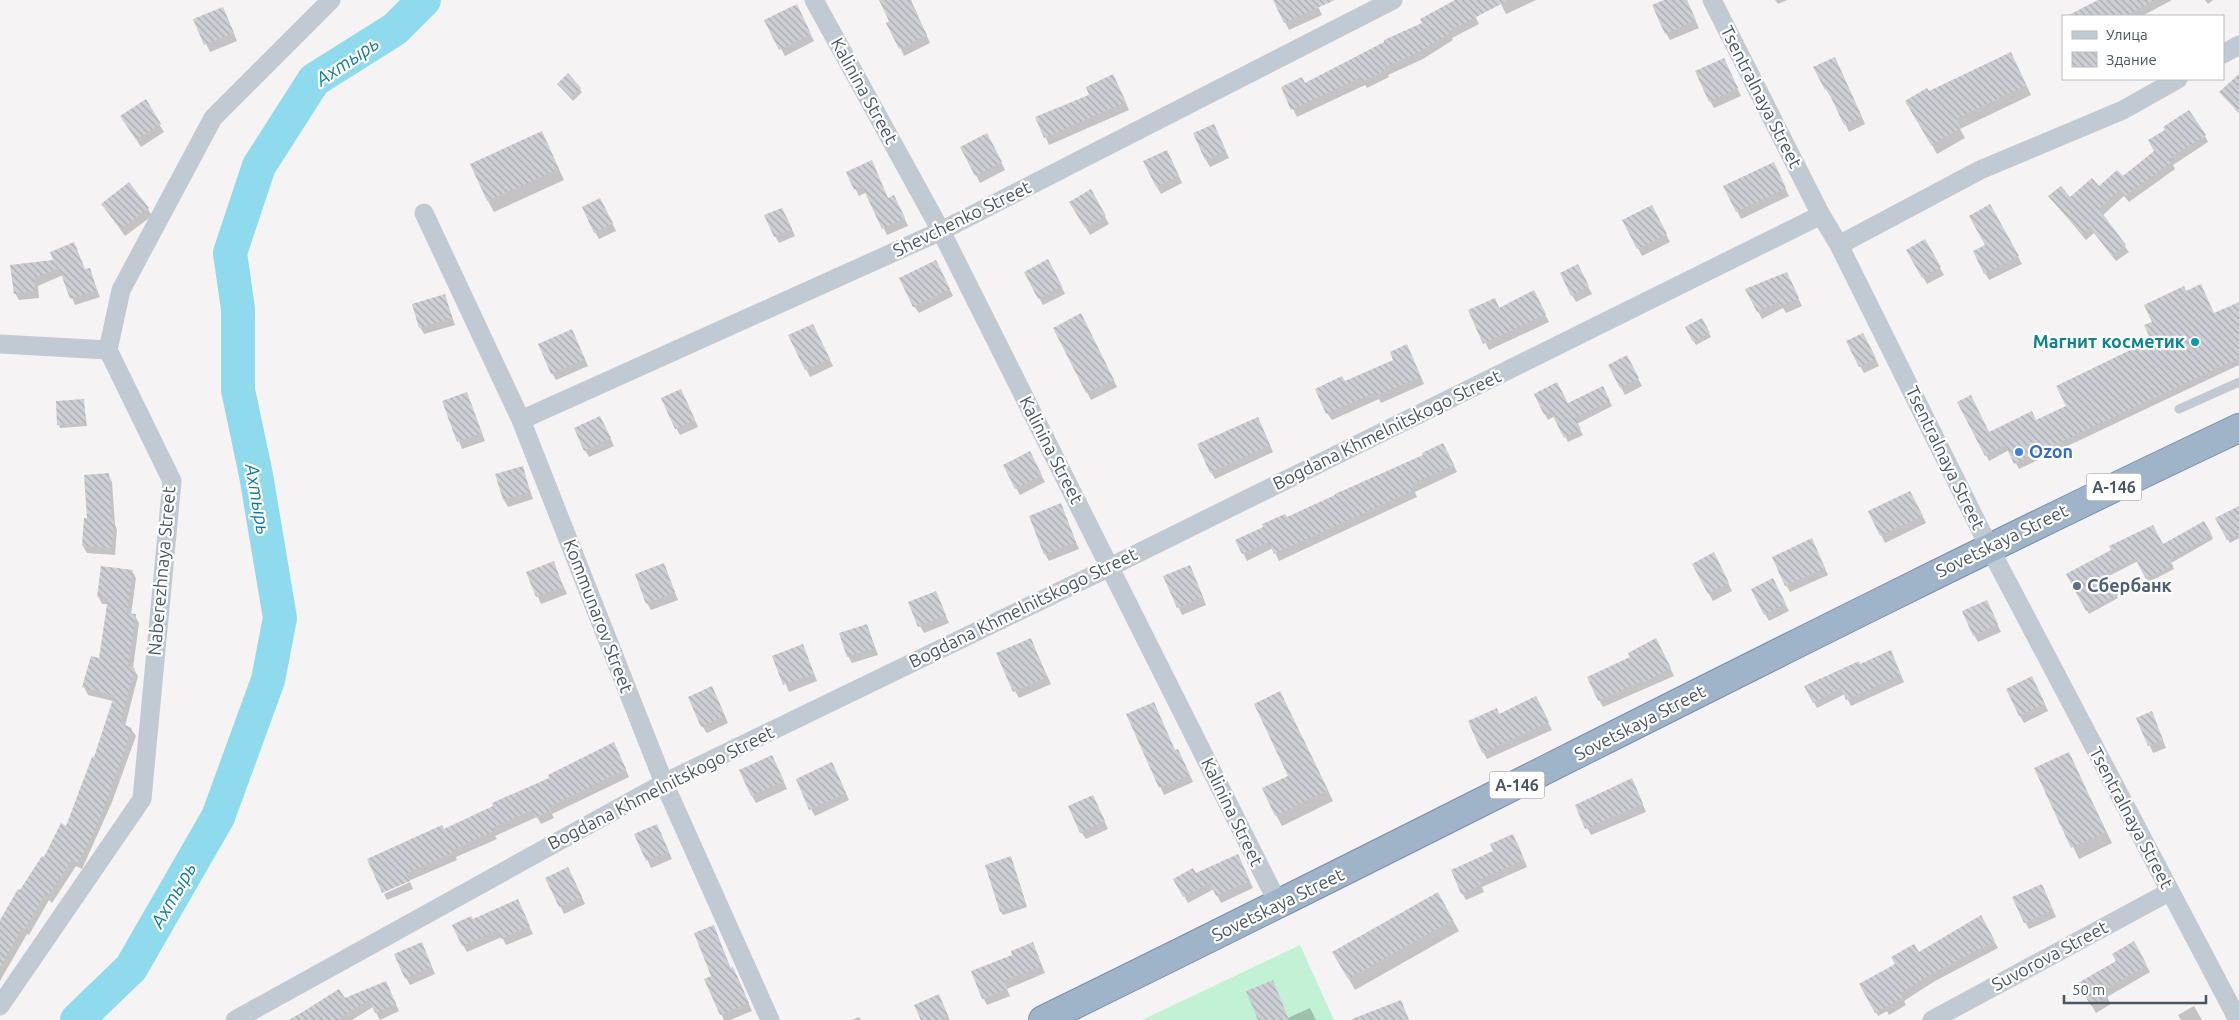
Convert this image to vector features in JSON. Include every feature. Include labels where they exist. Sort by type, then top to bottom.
[{"type":"highway","name":"Sovetskaya Street","points":[[1043,1020],[1278,905],[1990,547],[2239,428]]},
{"type":"street","points":[[0,344],[108,350],[121,290],[213,118],[332,0]]},
{"type":"street","name":"Kalinina Street","points":[[814,0],[942,232],[1278,905]]},
{"type":"street","name":"Shevchenko Street","points":[[521,420],[942,232],[1393,0]]},
{"type":"street","name":"Tsentralnaya Street","points":[[1712,0],[1821,215],[1839,245],[1990,547],[2169,892],[2238,1020]]},
{"type":"street","points":[[2224,53],[2239,45]]},
{"type":"street","points":[[1839,245],[1980,170],[2123,110],[2176,80]]},
{"type":"street","name":"Kommunarov Street","points":[[424,213],[521,420],[664,783],[770,1020]]},
{"type":"street","name":"Bogdana Khmelnitskogo Street","points":[[235,1020],[664,783],[1110,566],[1821,215]]},
{"type":"street","name":"Naberezhnaya Street","points":[[0,1006],[142,799],[172,481],[108,350]]},
{"type":"street","name":"Suvorova Street","points":[[1932,1020],[2169,892]]},
{"type":"lane","points":[[2178,409],[2239,382]]},
{"type":"green space","points":[[1300,945],[1334,1020],[1142,1020]]},
{"type":"building","points":[[879,0],[909,0],[927,35],[899,49],[886,23],[889,21]]},
{"type":"building","points":[[1273,0],[1335,0],[1284,23]]},
{"type":"building","points":[[1455,0],[1509,0],[1449,31],[1450,33],[1419,52],[1385,67],[1386,70],[1362,82],[1360,78],[1291,110],[1281,87],[1302,77],[1305,83],[1384,42],[1384,40],[1422,23],[1420,19]]},
{"type":"building","points":[[1664,0],[1687,0],[1696,20],[1665,34],[1652,5]]},
{"type":"building","points":[[2098,0],[2155,0],[2127,15],[2069,15]]},
{"type":"building","points":[[797,4],[811,34],[779,50],[764,20]]},
{"type":"building","points":[[223,7],[234,33],[204,45],[193,19]]},
{"type":"building","points":[[2011,52],[2026,85],[1956,119],[1961,128],[1931,145],[1905,101],[1927,88],[1929,91]]},
{"type":"building","points":[[1835,57],[1862,117],[1844,125],[1827,89],[1825,90],[1813,67]]},
{"type":"building","points":[[1724,58],[1738,88],[1709,102],[1695,71]]},
{"type":"building","points":[[568,73],[581,88],[571,98],[557,84]]},
{"type":"building","points":[[1113,74],[1126,102],[1044,138],[1035,117],[1089,95],[1086,87]]},
{"type":"building","points":[[2239,74],[2239,113],[2219,92]]},
{"type":"building","points":[[146,99],[161,124],[136,140],[120,116]]},
{"type":"building","points":[[2189,110],[2206,135],[2170,158],[2172,162],[2125,196],[2120,190],[2099,209],[2126,245],[2112,256],[2090,227],[2082,234],[2048,196],[2061,186],[2070,197],[2092,178],[2099,186],[2117,170],[2123,176],[2154,151],[2148,140],[2165,130],[2163,127]]},
{"type":"building","points":[[1214,124],[1226,151],[1205,160],[1193,133]]},
{"type":"building","points":[[542,131],[559,169],[487,201],[470,164]]},
{"type":"building","points":[[987,133],[1002,162],[975,176],[960,147]]},
{"type":"building","points":[[1167,150],[1179,176],[1156,187],[1143,161]]},
{"type":"building","points":[[872,160],[888,198],[894,195],[905,218],[882,229],[862,186],[854,190],[846,172]]},
{"type":"building","points":[[1774,162],[1786,188],[1736,212],[1723,186]]},
{"type":"building","points":[[129,182],[149,208],[121,229],[101,204]]},
{"type":"building","points":[[1091,189],[1106,216],[1085,228],[1069,202]]},
{"type":"building","points":[[600,198],[613,223],[594,233],[582,207]]},
{"type":"building","points":[[1990,204],[2019,256],[1984,274],[1973,251],[1985,245],[1969,216]]},
{"type":"building","points":[[1652,205],[1667,234],[1637,249],[1622,220]]},
{"type":"building","points":[[782,208],[792,229],[774,237],[764,215]]},
{"type":"building","points":[[1925,239],[1941,267],[1922,278],[1906,250]]},
{"type":"building","points":[[74,242],[85,269],[90,268],[97,290],[70,299],[59,268],[34,278],[36,291],[14,294],[10,265],[53,260],[50,252]]},
{"type":"building","points":[[1048,259],[1062,286],[1038,299],[1024,272]]},
{"type":"building","points":[[936,260],[950,289],[913,307],[899,278]]},
{"type":"building","points":[[1578,264],[1589,286],[1571,296],[1560,273]]},
{"type":"building","points":[[1787,272],[1799,298],[1780,307],[1778,302],[1757,312],[1745,289]]},
{"type":"building","points":[[2201,284],[2214,313],[2239,302],[2239,358],[2014,464],[2005,445],[1985,456],[1957,402],[1971,395],[1989,432],[2032,411],[2036,420],[2066,406],[2056,386],[2151,340],[2144,325],[2152,322],[2144,305],[2184,286],[2186,291]]},
{"type":"building","points":[[1534,290],[1546,314],[1483,344],[1468,310],[1495,298],[1499,308]]},
{"type":"building","points":[[445,294],[452,318],[419,328],[412,304]]},
{"type":"building","points":[[1081,313],[1114,380],[1086,393],[1053,328]]},
{"type":"building","points":[[1702,318],[1710,333],[1693,342],[1685,327]]},
{"type":"building","points":[[813,324],[830,359],[805,370],[788,335]]},
{"type":"building","points":[[572,329],[585,359],[551,374],[538,344]]},
{"type":"building","points":[[1863,333],[1876,358],[1859,367],[1846,341]]},
{"type":"building","points":[[1407,344],[1421,377],[1375,396],[1374,393],[1326,414],[1315,389],[1342,376],[1345,381],[1393,360],[1390,352]]},
{"type":"building","points":[[1627,355],[1639,378],[1620,388],[1608,365]]},
{"type":"building","points":[[1557,382],[1568,403],[1603,386],[1610,401],[1575,418],[1581,429],[1564,438],[1551,412],[1544,415],[1534,394]]},
{"type":"building","points":[[681,389],[695,420],[675,429],[661,398]]},
{"type":"building","points":[[467,392],[482,433],[457,442],[442,401]]},
{"type":"building","points":[[84,399],[86,423],[57,425],[56,401]]},
{"type":"building","points":[[600,416],[611,438],[584,451],[574,428]]},
{"type":"building","points":[[1258,417],[1270,445],[1210,473],[1197,444]]},
{"type":"building","points":[[1443,443],[1454,465],[1412,484],[1414,490],[1274,554],[1269,542],[1242,554],[1235,540],[1263,527],[1262,524],[1285,514],[1287,517],[1423,455],[1422,453]]},
{"type":"building","points":[[1030,451],[1042,475],[1015,489],[1003,465]]},
{"type":"building","points":[[523,466],[530,492],[503,500],[495,474]]},
{"type":"building","points":[[109,473],[112,520],[114,520],[112,548],[82,546],[84,518],[87,518],[84,475]]},
{"type":"building","points":[[1910,491],[1923,516],[1880,536],[1868,511]]},
{"type":"building","points":[[1061,503],[1076,542],[1044,555],[1029,516]]},
{"type":"building","points":[[2239,506],[2239,534],[2227,540],[2215,518]]},
{"type":"building","points":[[2204,521],[2212,535],[2170,559],[2173,566],[2146,579],[2135,558],[2106,573],[2118,595],[2086,611],[2066,574],[2111,550],[2109,546],[2153,525],[2163,544]]},
{"type":"building","points":[[1812,538],[1825,568],[1785,586],[1772,557]]},
{"type":"building","points":[[1714,552],[1729,583],[1708,594],[1692,564]]},
{"type":"building","points":[[554,561],[563,587],[536,597],[526,572]]},
{"type":"building","points":[[664,563],[675,592],[646,604],[635,574]]},
{"type":"building","points":[[1190,565],[1203,597],[1177,608],[1163,576]]},
{"type":"building","points":[[101,566],[133,570],[127,613],[136,614],[128,666],[135,668],[120,723],[132,728],[109,795],[94,832],[78,863],[72,860],[48,896],[45,894],[25,929],[22,928],[0,968],[0,920],[18,889],[20,890],[42,856],[44,857],[61,823],[66,826],[92,757],[94,757],[114,696],[82,687],[91,656],[99,658],[108,598],[97,597]]},
{"type":"building","points":[[1773,578],[1786,604],[1764,615],[1751,589]]},
{"type":"building","points":[[936,591],[946,615],[918,627],[908,602]]},
{"type":"building","points":[[1987,600],[1998,624],[1973,636],[1962,611]]},
{"type":"building","points":[[867,624],[875,648],[847,657],[839,633]]},
{"type":"building","points":[[1031,638],[1047,677],[1013,692],[996,653]]},
{"type":"building","points":[[1656,638],[1671,668],[1643,683],[1642,681],[1598,701],[1587,677],[1630,657],[1628,653]]},
{"type":"building","points":[[803,644],[814,674],[783,685],[772,656]]},
{"type":"building","points":[[1891,650],[1901,675],[1846,700],[1841,688],[1813,703],[1804,686],[1859,661],[1860,664]]},
{"type":"building","points":[[2032,676],[2045,704],[2019,716],[2006,689]]},
{"type":"building","points":[[712,686],[725,716],[701,727],[688,697]]},
{"type":"building","points":[[1280,691],[1328,790],[1275,816],[1262,788],[1288,776],[1254,704]]},
{"type":"building","points":[[1536,696],[1549,722],[1482,753],[1468,721],[1497,708],[1499,714]]},
{"type":"building","points":[[1154,702],[1175,750],[1178,749],[1190,775],[1159,788],[1126,714]]},
{"type":"building","points":[[2152,711],[2163,740],[2148,746],[2136,718]]},
{"type":"building","points":[[614,742],[626,769],[549,807],[551,810],[536,818],[532,810],[492,828],[494,831],[406,874],[410,881],[382,893],[367,859],[442,825],[444,829],[493,806],[492,803],[549,778],[548,775]]},
{"type":"building","points":[[2069,752],[2106,832],[2071,848],[2034,768]]},
{"type":"building","points":[[772,755],[784,781],[751,796],[739,770]]},
{"type":"building","points":[[832,762],[846,793],[809,810],[796,779]]},
{"type":"building","points":[[1632,778],[1643,804],[1585,829],[1575,805]]},
{"type":"building","points":[[1093,795],[1105,821],[1080,833],[1068,806]]},
{"type":"building","points":[[657,824],[669,852],[646,861],[634,834]]},
{"type":"building","points":[[1513,834],[1524,860],[1479,880],[1481,885],[1461,894],[1451,870],[1493,851],[1490,844]]},
{"type":"building","points":[[1238,854],[1250,881],[1216,896],[1210,883],[1183,897],[1173,879],[1193,868],[1196,873]]},
{"type":"building","points":[[1011,856],[1026,904],[1000,912],[985,865]]},
{"type":"building","points":[[568,867],[582,897],[559,907],[545,878]]},
{"type":"building","points":[[2042,884],[2053,910],[2024,923],[2012,897]]},
{"type":"building","points":[[1438,892],[1453,920],[1348,979],[1332,952]]},
{"type":"building","points":[[518,899],[530,926],[501,939],[497,930],[462,946],[452,925],[471,916],[473,919]]},
{"type":"building","points":[[1981,915],[1995,941],[1931,974],[1901,993],[1903,998],[1875,1013],[1859,984],[1895,964],[1891,957],[1914,944],[1919,952]]},
{"type":"building","points":[[714,925],[730,968],[733,967],[749,1003],[720,1015],[704,979],[711,976],[694,933]]},
{"type":"building","points":[[2134,941],[2147,965],[2104,990],[2108,997],[2091,1006],[2078,983],[2116,961],[2112,954]]},
{"type":"building","points":[[422,942],[432,967],[405,979],[394,954]]},
{"type":"building","points":[[1033,942],[1042,966],[1004,981],[1007,989],[982,999],[971,971],[1012,955],[1011,951]]},
{"type":"building","points":[[1273,980],[1289,1020],[1258,1020],[1246,991]]},
{"type":"building","points":[[386,981],[396,1004],[375,1013],[369,1000],[337,1020],[290,1020],[339,989],[345,998]]},
{"type":"building","points":[[939,994],[948,1016],[939,1020],[921,1020],[914,1005]]},
{"type":"building","points":[[1401,1000],[1409,1020],[1352,1020],[1352,1019]]},
{"type":"waterway","name":"Ахтырь","points":[[77,1020],[131,968],[218,817],[268,680],[280,618],[256,475],[238,390],[238,309],[230,253],[259,166],[314,80],[395,29],[424,0]]},
{"type":"place","name":"Магнит косметик","points":[[2195,342]]},
{"type":"place","name":"Ozon","points":[[2019,452]]},
{"type":"place","name":"Сбербанк","points":[[2077,586]]}]
